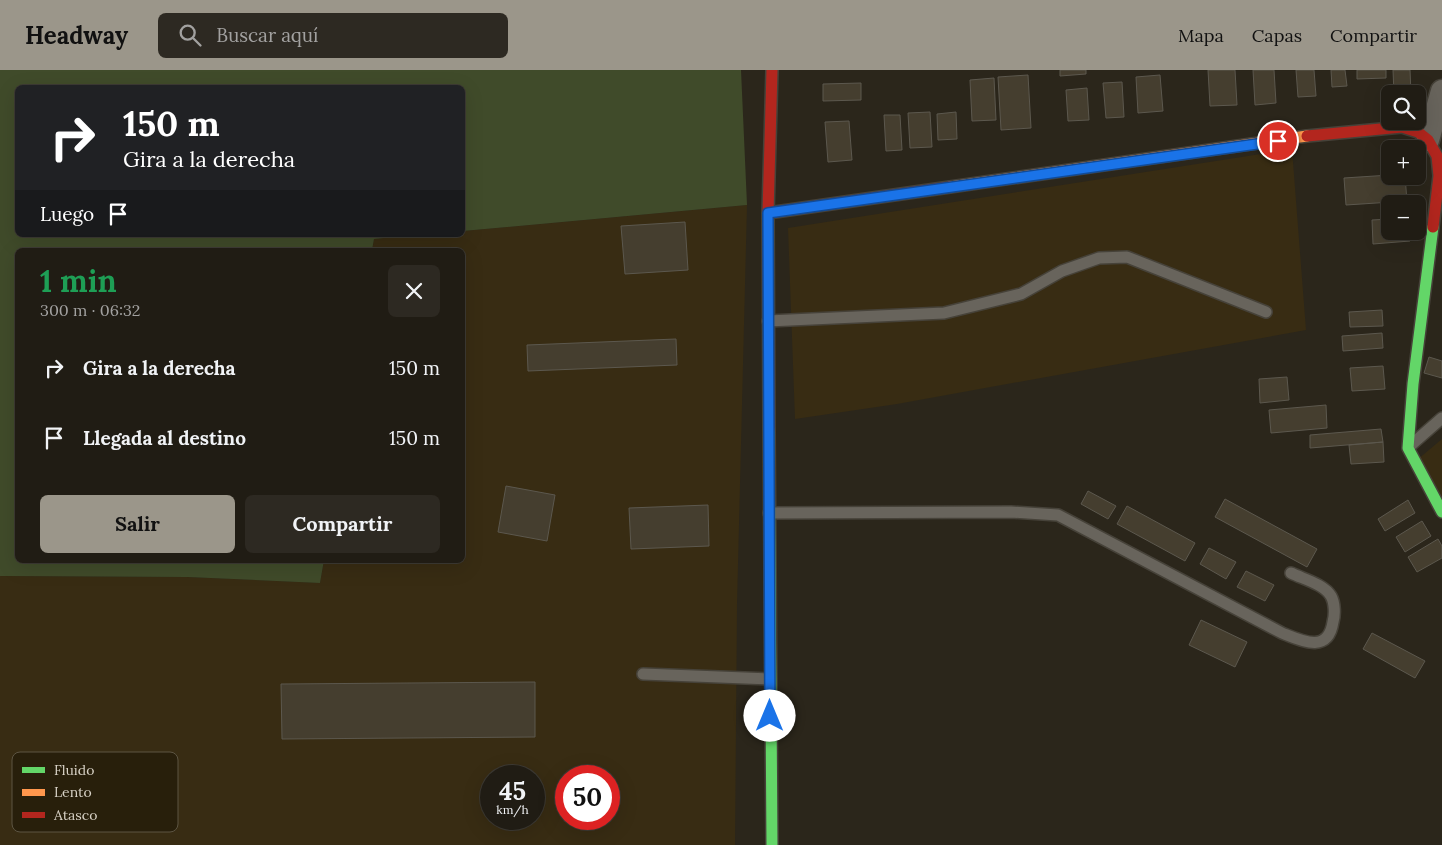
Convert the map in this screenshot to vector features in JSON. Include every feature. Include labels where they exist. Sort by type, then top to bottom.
[{"type":"street","points":[[772,70],[768,213],[772,845]]},
{"type":"street","points":[[1428,140],[1442,91]]},
{"type":"street","points":[[768,213],[1318,135],[1402,127],[1418,132],[1428,140],[1437,156],[1439,176],[1412,384],[1408,448],[1442,512]]},
{"type":"lane","points":[[768,321],[944,313],[1021,294],[1062,271],[1099,258],[1127,257],[1266,312]]},
{"type":"lane","points":[[1408,448],[1442,418]]},
{"type":"lane","points":[[769,513],[1011,512],[1058,515],[1282,633],[1308,643],[1320,642],[1332,632],[1335,614],[1332,596],[1322,588],[1291,573]]},
{"type":"lane","points":[[643,674],[770,679]]},
{"type":"shaded area","points":[[1292,149],[1306,330],[897,404],[795,419],[788,228]]},
{"type":"shaded area","points":[[747,205],[737,604],[735,845],[0,845],[0,576],[187,577],[320,583],[323,563],[465,563],[465,248],[372,248],[374,239],[394,237],[465,237],[465,231]]},
{"type":"shaded area","points":[[1442,439],[1442,503],[1417,460]]},
{"type":"green space","points":[[0,70],[741,70],[747,205],[465,231],[465,85],[15,85],[15,237],[394,237],[374,239],[372,248],[15,248],[15,563],[323,563],[320,583],[187,577],[0,576]]},
{"type":"building","points":[[1060,70],[1086,70],[1086,74],[1060,76]]},
{"type":"building","points":[[1208,70],[1235,70],[1237,105],[1210,106]]},
{"type":"building","points":[[1253,70],[1274,70],[1276,103],[1255,105]]},
{"type":"building","points":[[1296,70],[1314,70],[1316,96],[1298,97]]},
{"type":"building","points":[[1331,70],[1345,70],[1347,86],[1332,87]]},
{"type":"building","points":[[1357,70],[1386,70],[1386,78],[1357,79]]},
{"type":"building","points":[[1393,70],[1410,70],[1411,85],[1394,85]]},
{"type":"building","points":[[1028,75],[1031,128],[1001,130],[998,77]]},
{"type":"building","points":[[1160,75],[1163,111],[1138,113],[1136,77]]},
{"type":"building","points":[[994,78],[996,120],[972,121],[970,80]]},
{"type":"building","points":[[1122,82],[1124,117],[1106,118],[1103,83]]},
{"type":"building","points":[[861,83],[861,100],[823,101],[823,84]]},
{"type":"building","points":[[1087,88],[1089,120],[1068,121],[1066,90]]},
{"type":"building","points":[[930,112],[932,147],[910,148],[908,113]]},
{"type":"building","points":[[956,112],[957,139],[938,140],[937,114]]},
{"type":"building","points":[[884,115],[900,115],[902,150],[886,151]]},
{"type":"building","points":[[849,121],[852,160],[828,162],[825,122]]},
{"type":"building","points":[[1381,176],[1381,185],[1406,185],[1407,195],[1381,195],[1381,203],[1346,205],[1344,178]]},
{"type":"building","points":[[1372,220],[1381,220],[1381,240],[1410,241],[1373,244]]},
{"type":"building","points":[[685,222],[688,270],[625,274],[621,226]]},
{"type":"building","points":[[1382,310],[1383,326],[1350,327],[1349,312]]},
{"type":"building","points":[[1382,333],[1383,348],[1343,351],[1342,336]]},
{"type":"building","points":[[676,339],[677,365],[528,371],[527,345]]},
{"type":"building","points":[[1429,357],[1442,361],[1442,378],[1424,373]]},
{"type":"building","points":[[1383,366],[1385,389],[1352,391],[1350,368]]},
{"type":"building","points":[[1287,377],[1289,400],[1260,403],[1259,379]]},
{"type":"building","points":[[1326,405],[1327,428],[1271,433],[1269,410]]},
{"type":"building","points":[[1381,429],[1383,442],[1310,448],[1310,435]]},
{"type":"building","points":[[1383,442],[1384,462],[1351,464],[1349,445]]},
{"type":"building","points":[[506,486],[555,495],[547,541],[498,532]]},
{"type":"building","points":[[1088,491],[1116,506],[1108,519],[1081,504]]},
{"type":"building","points":[[1225,499],[1317,549],[1307,567],[1215,517]]},
{"type":"building","points":[[1408,500],[1415,513],[1385,531],[1378,519]]},
{"type":"building","points":[[708,505],[709,546],[631,549],[629,508]]},
{"type":"building","points":[[1127,506],[1195,543],[1185,561],[1117,524]]},
{"type":"building","points":[[1422,521],[1431,536],[1405,552],[1396,537]]},
{"type":"building","points":[[1438,539],[1442,546],[1442,558],[1417,572],[1408,557]]},
{"type":"building","points":[[1209,548],[1236,562],[1226,579],[1200,564]]},
{"type":"building","points":[[1246,571],[1274,585],[1265,601],[1237,587]]},
{"type":"building","points":[[1201,620],[1247,642],[1235,667],[1189,645]]},
{"type":"building","points":[[1372,633],[1425,661],[1415,678],[1363,649]]},
{"type":"building","points":[[535,682],[535,737],[282,739],[281,684]]},
{"type":"traffic: fast","points":[[1433,227],[1413,384],[1408,448],[1442,512]]},
{"type":"traffic: fast","points":[[769,430],[772,845]]},
{"type":"traffic: slow","points":[[950,187],[1307,136]]},
{"type":"traffic: jam","points":[[769,430],[768,213],[772,70]]},
{"type":"traffic: jam","points":[[1307,136],[1402,127],[1418,132],[1428,140],[1437,156],[1439,176],[1433,227]]},
{"type":"traffic: jam","points":[[768,213],[950,187]]},
{"type":"route","points":[[770,716],[768,213],[1278,141]]}]
